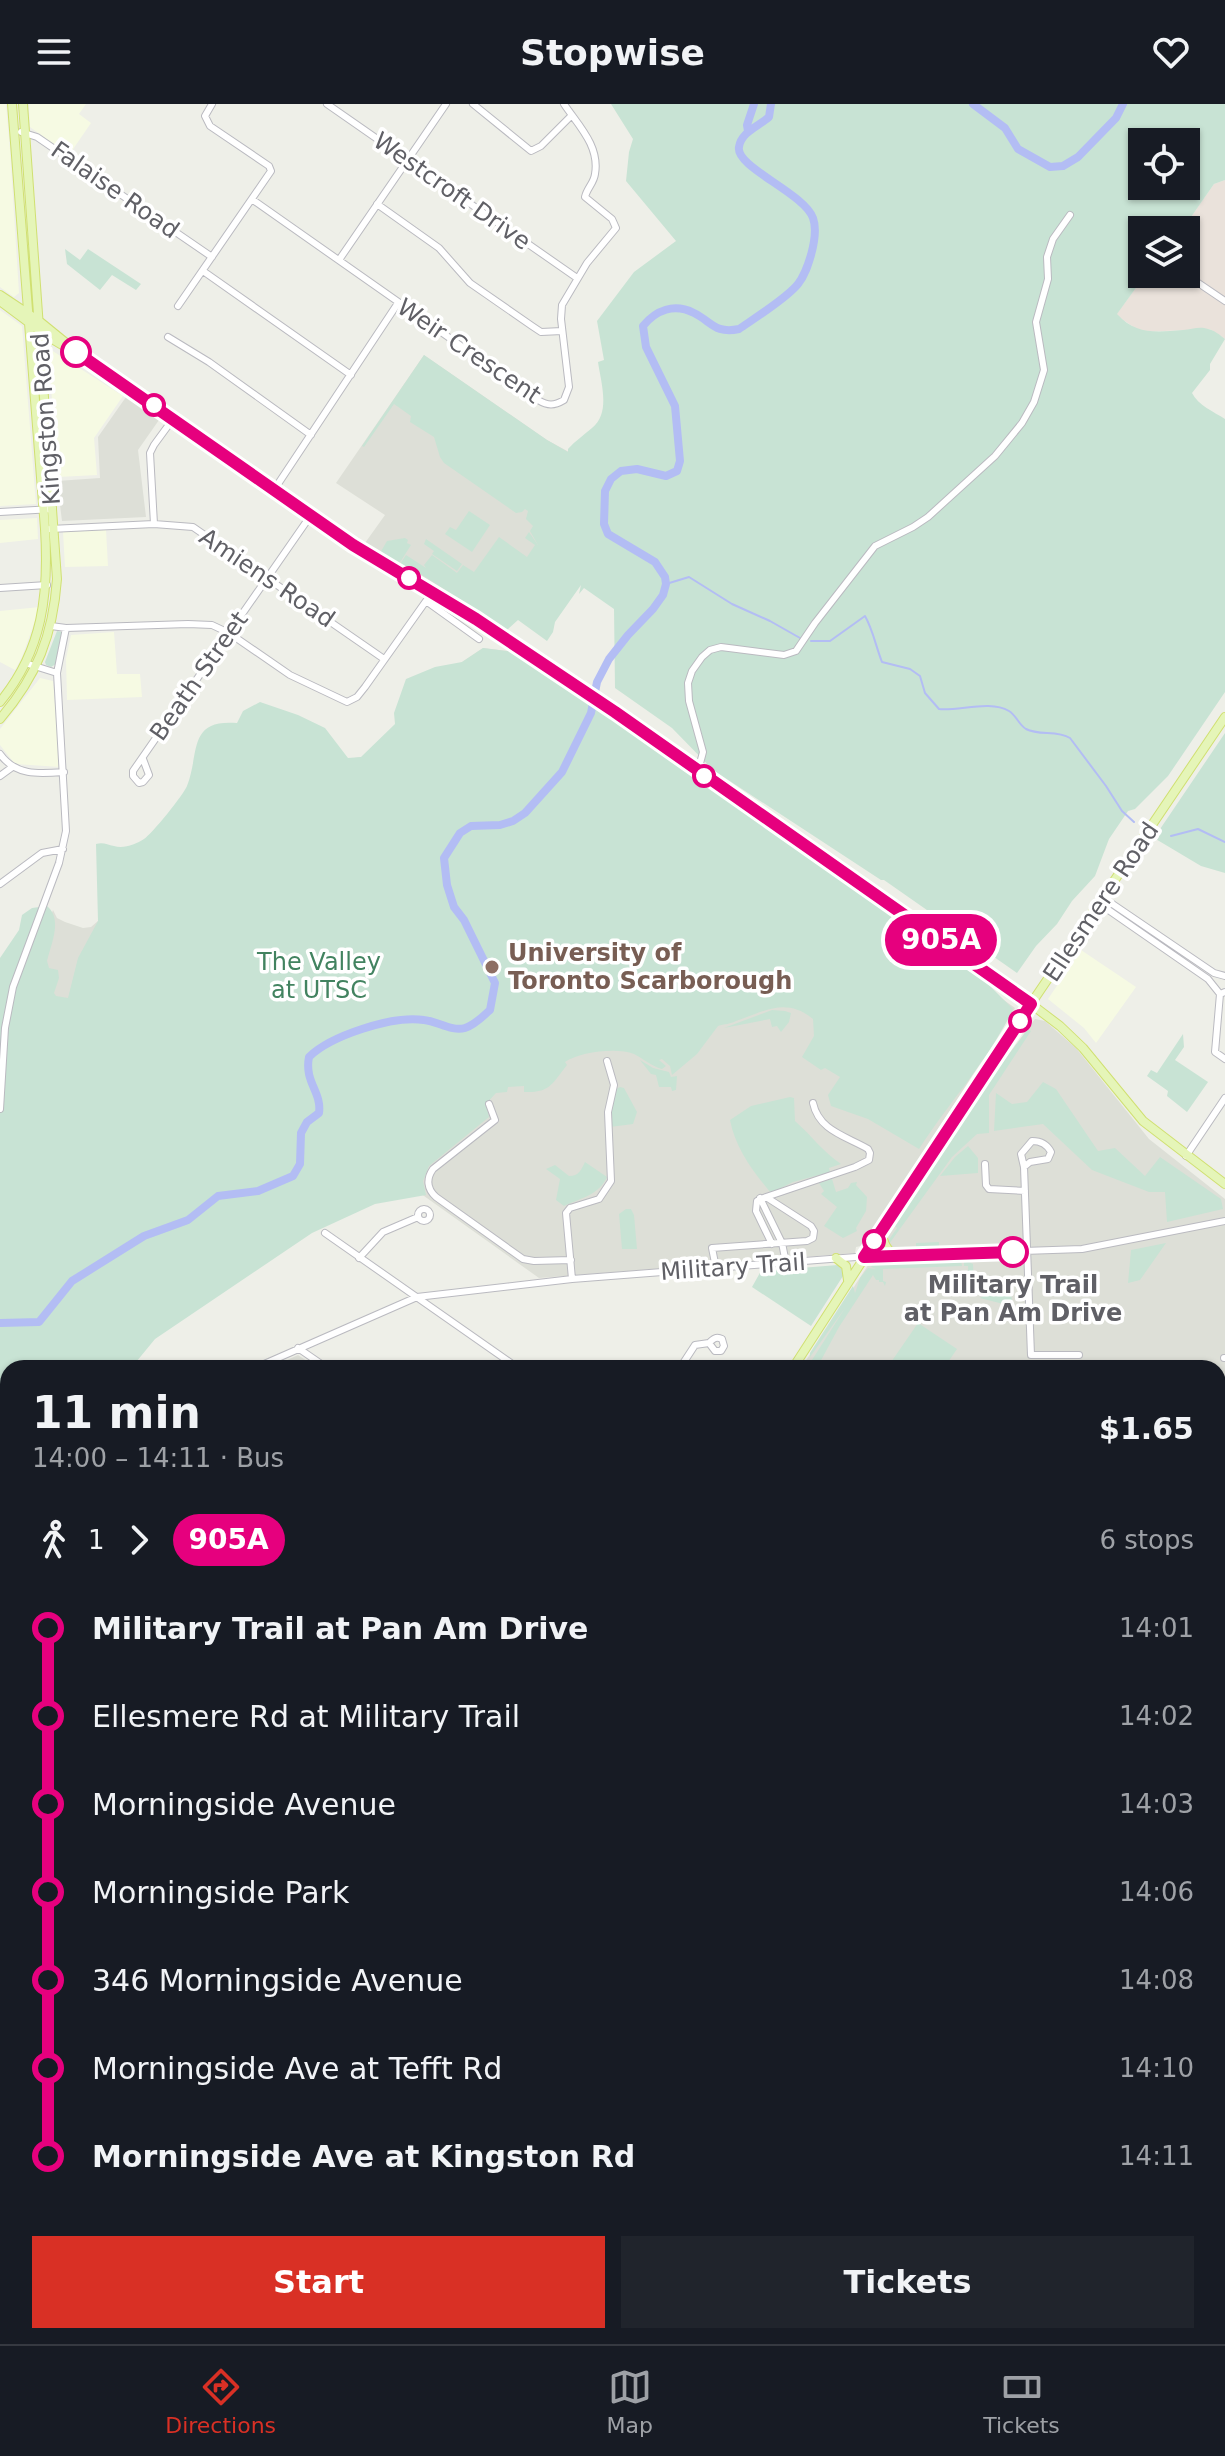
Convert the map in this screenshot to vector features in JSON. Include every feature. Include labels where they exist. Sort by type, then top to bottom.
[{"type":"main road","name":"Kingston Road","points":[[0,702],[25,663],[42,617],[53,509],[12,104]]},
{"type":"main road","name":"Kingston Road","points":[[0,719],[37,667],[51,626],[57,579],[50,529],[43,510],[23,104]]},
{"type":"main road","points":[[0,298],[59,344],[77,353],[353,545],[516,645],[615,712],[1031,1004],[1083,1048],[1143,1121],[1225,1184]]},
{"type":"main road","name":"Ellesmere Road","points":[[798,1360],[1031,1004],[1225,717]]},
{"type":"main road","points":[[883,1228],[881,1236],[894,1256]]},
{"type":"main road","points":[[836,1258],[847,1268],[847,1283]]},
{"type":"street","name":"Westcroft Drive","points":[[327,104],[577,278]]},
{"type":"street","points":[[339,260],[446,104]]},
{"type":"street","points":[[473,104],[531,151],[541,146],[572,115]]},
{"type":"street","name":"Weir Crescent","points":[[253,200],[538,400],[551,405],[564,400],[568,394],[562,305],[577,278],[616,228],[612,219],[585,197],[595,175],[595,155],[591,143],[564,104]]},
{"type":"street","points":[[178,306],[270,175],[271,169],[210,126],[205,116],[208,105]]},
{"type":"street","name":"Falaise Road","points":[[14,130],[37,137],[212,257]]},
{"type":"street","points":[[377,204],[439,248],[470,283],[532,326],[541,332],[562,331]]},
{"type":"street","points":[[698,771],[704,753],[689,701],[688,683],[702,657],[712,649],[721,647],[786,655],[796,651],[873,547],[928,517],[995,456],[1022,423],[1034,402],[1044,370],[1036,322],[1048,279],[1047,257],[1053,239],[1070,215]]},
{"type":"street","points":[[203,271],[351,375]]},
{"type":"street","points":[[1200,285],[1225,301]]},
{"type":"street","points":[[274,490],[398,303]]},
{"type":"street","points":[[168,337],[209,362],[311,435]]},
{"type":"street","points":[[154,524],[150,453],[173,419]]},
{"type":"street","points":[[0,512],[53,509]]},
{"type":"street","name":"Beath Street","points":[[143,759],[311,515]]},
{"type":"street","name":"Amiens Road","points":[[50,529],[154,524],[193,527],[384,659]]},
{"type":"street","points":[[0,588],[47,585]]},
{"type":"street","points":[[51,626],[205,623],[229,633],[290,675],[347,702],[357,697],[426,601],[479,639]]},
{"type":"street","points":[[0,1109],[5,1028],[13,987],[31,945],[63,849],[67,826],[57,673],[66,628]]},
{"type":"street","points":[[25,663],[57,673]]},
{"type":"street","points":[[0,754],[11,768],[34,773],[64,772]]},
{"type":"street","points":[[0,776],[11,768]]},
{"type":"street","points":[[0,884],[42,853],[63,849]]},
{"type":"street","points":[[1102,901],[1111,903],[1214,973],[1225,976]]},
{"type":"street","points":[[1102,901],[1107,909],[1208,979],[1223,993],[1215,1052],[1225,1059]]},
{"type":"street","points":[[572,1279],[567,1220],[570,1208],[599,1199],[611,1181],[608,1112],[614,1085],[607,1061]]},
{"type":"street","points":[[1186,1156],[1225,1098]]},
{"type":"street","points":[[772,1244],[756,1211],[756,1204],[763,1198],[855,1167],[870,1158],[866,1148],[841,1136],[818,1119],[813,1103]]},
{"type":"street","points":[[489,1104],[495,1120],[433,1170],[428,1181],[430,1191],[524,1259],[571,1260]]},
{"type":"street","points":[[1024,1167],[1030,1162],[1045,1162],[1051,1152],[1038,1141],[1030,1142],[1021,1154],[1031,1355],[1079,1355]]},
{"type":"street","points":[[985,1164],[989,1189],[1025,1191]]},
{"type":"street","points":[[716,1268],[712,1248],[809,1241],[813,1238],[811,1226],[763,1198]]},
{"type":"street","points":[[763,1198],[782,1243],[786,1263]]},
{"type":"street","points":[[359,1258],[383,1232],[418,1217]]},
{"type":"street","name":"Military Trail","points":[[272,1360],[417,1297],[572,1279],[836,1258],[1095,1247],[1225,1221]]},
{"type":"street","points":[[325,1233],[507,1360]]},
{"type":"street","points":[[685,1360],[695,1345],[709,1343]]},
{"type":"street","points":[[298,1348],[315,1360]]},
{"type":"shaded area","points":[[0,104],[6,104],[10,150],[19,293],[14,297],[0,287]]},
{"type":"shaded area","points":[[29,104],[86,104],[79,114],[91,123],[69,155],[30,127]]},
{"type":"shaded area","points":[[1225,180],[1225,339],[1210,329],[1141,332],[1116,315],[1136,288],[1200,288],[1200,216],[1192,216],[1214,184]]},
{"type":"shaded area","points":[[0,310],[22,326],[36,504],[0,506]]},
{"type":"shaded area","points":[[48,348],[123,396],[94,438],[97,475],[58,477]]},
{"type":"shaded area","points":[[424,355],[569,452],[557,512],[502,626],[365,543],[385,515],[336,483]]},
{"type":"shaded area","points":[[126,397],[159,420],[138,450],[146,517],[62,521],[57,481],[100,478],[98,437]]},
{"type":"shaded area","points":[[37,518],[38,539],[0,543],[0,520]]},
{"type":"shaded area","points":[[106,530],[108,566],[65,567],[63,532]]},
{"type":"shaded area","points":[[40,607],[15,670],[0,662],[0,611]]},
{"type":"shaded area","points":[[114,632],[117,674],[140,674],[142,697],[67,700],[66,659],[71,635]]},
{"type":"shaded area","name":"The Valley at UTSC","points":[[483,648],[516,652],[1015,1008],[865,1245],[856,1247],[855,1253],[539,1278],[396,1176],[8,1028],[53,910],[57,918],[65,922],[83,928],[91,927],[98,921],[126,871],[340,760],[362,757],[456,666]]},
{"type":"shaded area","points":[[40,678],[53,681],[60,767],[15,764],[0,745],[0,729]]},
{"type":"shaded area","points":[[1081,950],[1136,987],[1096,1043],[1084,1028],[1048,999]]},
{"type":"shaded area","points":[[1035,1019],[1045,1021],[1076,1048],[1149,1139],[1225,1199],[1225,1360],[806,1360],[985,1086]]},
{"type":"shaded area","points":[[298,1355],[305,1360],[287,1360]]},
{"type":"green space","points":[[611,104],[1225,104],[1225,180],[1214,184],[1192,216],[1128,216],[1128,288],[1136,288],[1117,314],[1132,326],[1147,331],[1202,328],[1212,330],[1225,339],[1210,364],[1210,370],[1192,393],[1202,405],[1225,419],[1225,692],[1168,776],[1135,809],[1128,811],[1109,839],[1095,876],[1017,973],[884,880],[713,770],[672,728],[615,688],[614,609],[584,588],[579,594],[581,585],[555,622],[547,641],[518,620],[507,630],[413,569],[400,564],[406,555],[426,568],[424,565],[432,555],[457,573],[463,565],[474,572],[499,537],[527,557],[535,545],[525,538],[529,532],[538,545],[530,531],[533,526],[526,519],[528,511],[525,509],[516,513],[444,463],[434,437],[410,422],[411,416],[394,404],[362,446],[424,355],[568,452],[598,422],[603,397],[598,362],[604,360],[597,321],[634,272],[676,241],[626,181],[633,139]]},
{"type":"green space","points":[[65,249],[80,260],[88,249],[141,284],[136,290],[112,275],[100,290],[67,264]]},
{"type":"green space","points":[[469,511],[490,525],[472,552],[445,534],[450,527],[456,530]]},
{"type":"green space","points":[[405,538],[411,545],[399,564],[380,553],[387,541]]},
{"type":"green space","points":[[426,539],[462,564],[457,571],[432,554],[434,551],[424,544]]},
{"type":"green space","points":[[57,631],[62,632],[56,664],[51,667],[45,662]]},
{"type":"green space","name":"The Valley at UTSC","points":[[483,648],[515,652],[988,984],[1013,1009],[992,1046],[919,1149],[868,1119],[831,1106],[828,1095],[840,1077],[825,1068],[821,1070],[802,1057],[814,1036],[813,1019],[794,1009],[775,1008],[718,1026],[697,1054],[672,1075],[670,1066],[662,1059],[659,1060],[666,1066],[662,1069],[627,1052],[589,1053],[571,1058],[545,1089],[524,1092],[524,1086],[508,1087],[507,1092],[496,1093],[486,1104],[489,1117],[429,1166],[423,1181],[426,1195],[375,1204],[312,1233],[155,1339],[138,1360],[0,1360],[0,958],[19,930],[22,915],[32,908],[47,906],[52,911],[55,925],[47,961],[49,968],[58,970],[54,993],[68,998],[78,958],[98,921],[96,844],[130,846],[154,830],[187,786],[203,732],[221,723],[237,723],[243,711],[260,702],[325,728],[348,758],[361,757],[395,724],[394,713],[406,679],[435,667],[462,662]]},
{"type":"green space","points":[[1225,733],[1225,873],[1201,866],[1154,838]]},
{"type":"green space","points":[[772,1010],[791,1013],[789,1022],[781,1032],[777,1026],[772,1027],[770,1019],[724,1028]]},
{"type":"green space","points":[[1028,1029],[1031,1031],[989,1095],[989,1133],[977,1134],[952,1157],[889,1244],[897,1228],[895,1226],[985,1086]]},
{"type":"green space","points":[[1183,1034],[1184,1047],[1175,1060],[1208,1082],[1187,1112],[1167,1096],[1168,1091],[1147,1076],[1151,1070],[1157,1073]]},
{"type":"green space","points":[[640,1060],[653,1068],[669,1072],[671,1077],[677,1076],[676,1090],[659,1087],[656,1075],[651,1074]]},
{"type":"green space","points":[[1043,1082],[1056,1089],[1098,1151],[1115,1148],[1145,1176],[1160,1157],[1221,1199],[1223,1209],[1167,1222],[1165,1192],[1149,1192],[1092,1170],[1043,1124],[994,1131],[996,1093],[1012,1104],[1027,1102]]},
{"type":"green space","points":[[620,1087],[624,1088],[637,1112],[633,1124],[610,1127],[611,1101]]},
{"type":"green space","points":[[794,1098],[795,1121],[841,1164],[829,1168],[830,1172],[793,1182],[771,1193],[746,1159],[730,1120],[751,1106]]},
{"type":"green space","points":[[968,1146],[978,1158],[978,1173],[940,1176],[955,1157]]},
{"type":"green space","points":[[585,1162],[607,1177],[594,1192],[564,1206],[556,1200],[560,1179],[546,1169],[555,1165],[572,1176],[579,1172]]},
{"type":"green space","points":[[832,1179],[836,1192],[857,1182],[856,1185],[867,1197],[866,1211],[857,1231],[843,1238],[824,1226],[837,1207],[821,1194],[824,1191],[819,1183]]},
{"type":"green space","points":[[631,1209],[634,1215],[637,1249],[622,1249],[619,1214]]},
{"type":"green space","points":[[939,1242],[939,1246],[969,1245],[963,1248],[897,1251],[891,1248],[916,1247],[916,1243]]},
{"type":"green space","points":[[1166,1243],[1140,1280],[1128,1283],[1131,1250]]},
{"type":"green space","points":[[966,1257],[972,1260],[965,1260],[973,1264],[974,1288],[969,1292],[968,1266],[964,1266],[964,1259],[909,1261],[961,1260],[962,1266],[883,1269],[885,1286],[873,1275],[821,1360],[812,1360],[845,1308],[810,1357],[810,1353],[853,1286],[855,1293],[860,1278],[868,1268],[876,1269],[871,1267],[873,1264],[884,1263],[873,1261]]},
{"type":"green space","points":[[838,1265],[844,1272],[843,1276],[811,1326],[752,1287],[761,1271]]},
{"type":"green space","points":[[1011,1295],[1011,1306],[980,1298],[983,1296]]},
{"type":"green space","points":[[918,1323],[957,1349],[949,1360],[893,1360]]},
{"type":"waterway","points":[[748,131],[754,104]]},
{"type":"waterway","points":[[0,1323],[39,1322],[72,1281],[144,1236],[188,1220],[218,1196],[258,1191],[293,1176],[300,1164],[301,1133],[307,1122],[319,1113],[308,1066],[309,1057],[319,1049],[346,1035],[396,1021],[424,1020],[455,1029],[465,1028],[490,1010],[495,983],[464,920],[454,907],[447,885],[444,858],[460,833],[471,826],[500,825],[525,813],[562,772],[591,713],[597,682],[609,659],[663,595],[665,577],[655,562],[608,534],[604,524],[605,491],[611,479],[621,471],[637,469],[666,476],[677,471],[680,461],[675,406],[646,347],[643,326],[660,312],[673,308],[694,313],[719,329],[739,329],[786,295],[798,284],[806,270],[814,241],[813,218],[797,199],[748,163],[739,147],[747,133],[769,117],[771,104]]},
{"type":"waterway","points":[[973,104],[1005,128],[1018,149],[1050,167],[1063,166],[1078,157],[1116,118],[1123,104]]},
{"type":"waterway","points":[[666,584],[689,577],[732,604],[800,638]]},
{"type":"waterway","points":[[811,641],[830,641],[865,616],[882,662],[910,669],[920,676],[925,693],[939,709],[993,706],[1011,713],[1026,729],[1070,738],[1122,811],[1134,822]]},
{"type":"waterway","points":[[1171,836],[1198,829],[1225,842]]},
{"type":"bus line","name":"905A","points":[[76,352],[353,545],[476,619],[615,712],[1031,1004],[864,1257],[1013,1252]]},
{"type":"place","name":"University of Toronto Scarborough","points":[[492,967]]},
{"type":"place","name":"Military Trail at Pan Am Drive","points":[[1013,1252]]}]
